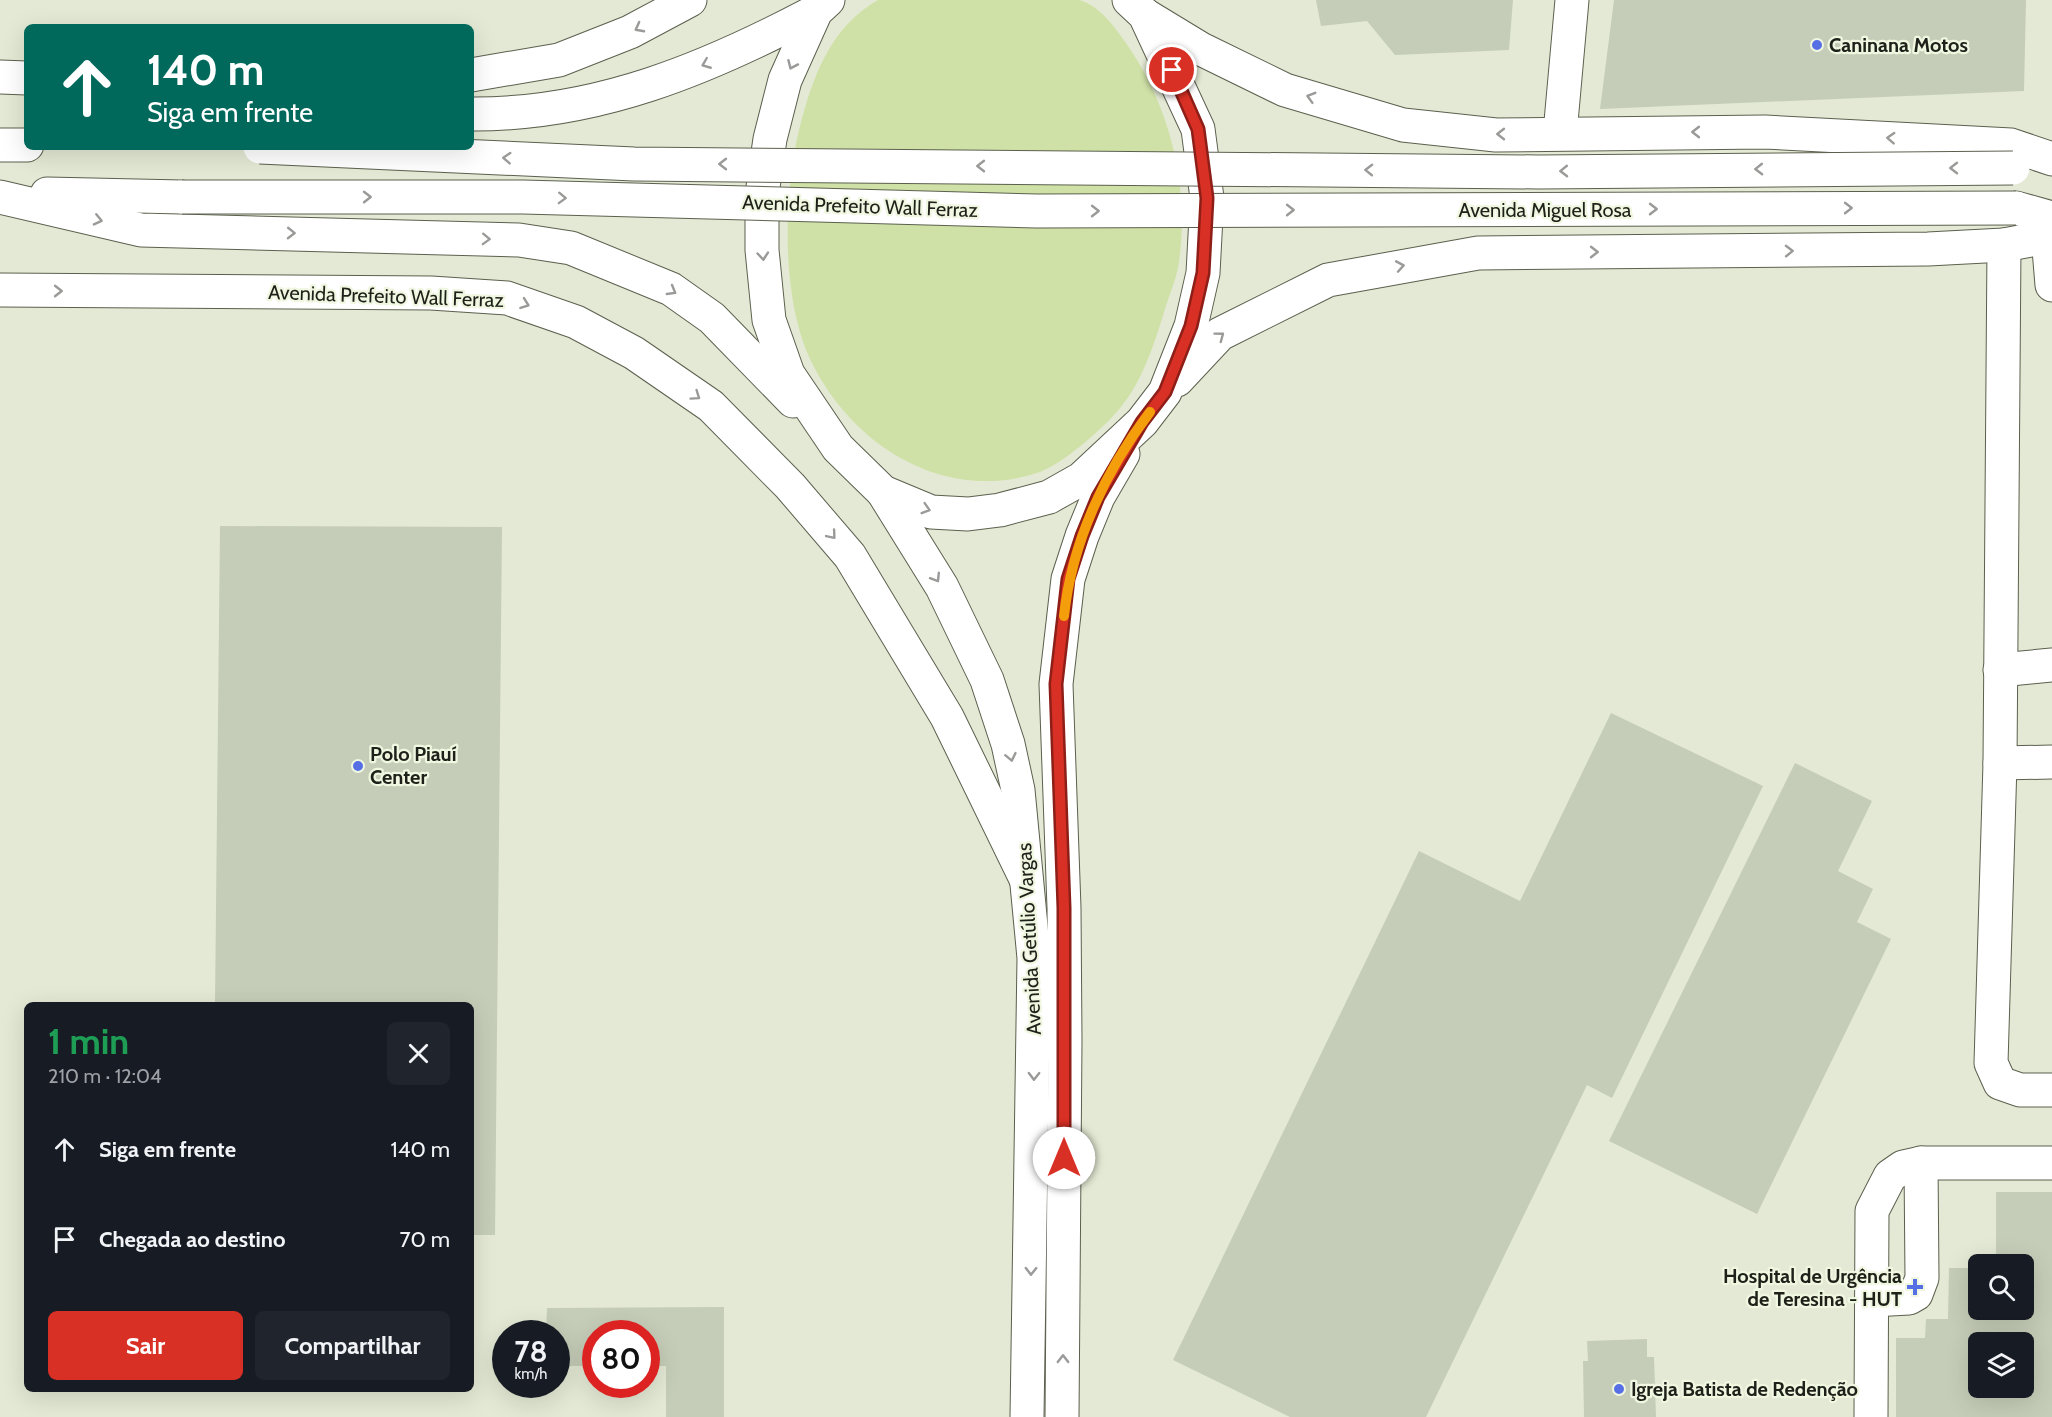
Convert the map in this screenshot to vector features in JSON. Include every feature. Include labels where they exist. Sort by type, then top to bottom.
[{"type":"main road","points":[[474,74],[559,60],[630,32],[690,0]]},
{"type":"main road","points":[[1560,133],[1572,0]]},
{"type":"main road","points":[[474,114],[511,114],[621,95],[668,80],[720,58],[823,4]]},
{"type":"main road","points":[[823,4],[785,80],[770,139],[762,194],[762,250],[770,321],[788,374],[838,447]]},
{"type":"main road","points":[[1138,6],[1201,49],[1285,90],[1403,125],[1496,135],[1800,134],[2011,145],[2052,159]]},
{"type":"main road","points":[[1138,6],[1198,129],[1207,198],[1203,273],[1191,326],[1165,392]]},
{"type":"main road","points":[[0,77],[24,78]]},
{"type":"main road","points":[[0,145],[24,145]]},
{"type":"main road","name":"Avenida Prefeito Wall Ferraz","points":[[326,150],[634,164],[1039,166]]},
{"type":"main road","name":"Avenida Miguel Rosa","points":[[1039,166],[1539,172],[2052,167]]},
{"type":"main road","points":[[0,195],[141,230],[519,240],[571,248],[671,289],[704,312],[883,492],[931,512],[968,514],[1000,510],[1049,497],[1080,479],[1142,422],[1165,392],[1220,334],[1328,280],[1478,253],[1928,249],[2004,245],[2051,230],[2052,285]]},
{"type":"main road","name":"Avenida Prefeito Wall Ferraz","points":[[0,195],[523,197],[1037,211]]},
{"type":"main road","name":"Avenida Miguel Rosa","points":[[1037,211],[2016,208],[2051,230]]},
{"type":"main road","points":[[2004,245],[2000,763],[1991,1063],[2001,1083],[2020,1090],[2052,1090]]},
{"type":"main road","name":"Avenida Prefeito Wall Ferraz","points":[[0,290],[431,293],[507,298],[576,322],[634,353],[711,406],[790,486],[850,556],[947,717],[1026,879]]},
{"type":"main road","name":"Avenida Getúlio Vargas","points":[[1062,1417],[1065,992],[1056,684],[1068,579],[1082,536],[1098,497],[1142,422]]},
{"type":"main road","name":"Avenida Getúlio Vargas","points":[[883,492],[942,588],[987,680],[1008,744],[1018,790],[1034,958],[1035,1002],[1027,1417]]},
{"type":"main road","points":[[2000,670],[2052,665]]},
{"type":"main road","points":[[2000,763],[2052,762]]},
{"type":"main road","points":[[1871,1417],[1872,1211],[1876,1199],[1890,1176],[1903,1167],[1921,1163],[2052,1163]]},
{"type":"main road","points":[[1872,1300],[1909,1298],[1920,1287],[1922,1278],[1921,1163]]},
{"type":"green space","points":[[878,0],[1079,0],[1087,3],[1106,17],[1126,43],[1142,68],[1166,122],[1179,179],[1182,209],[1181,239],[1177,273],[1152,347],[1136,385],[1114,416],[1070,454],[1037,473],[1002,480],[968,480],[936,473],[905,460],[877,442],[851,419],[830,393],[812,363],[802,338],[790,280],[788,248],[790,186],[799,130],[810,92],[825,56],[847,25]]},
{"type":"building","points":[[1316,0],[1513,0],[1509,50],[1395,55],[1367,21],[1321,26]]},
{"type":"building","name":"Caninana Motos","points":[[1614,0],[2026,0],[2024,91],[1600,109]]},
{"type":"building","name":"Polo Piauí Center","points":[[220,526],[502,527],[495,1235],[474,1235],[474,1002],[215,1002]]},
{"type":"building","points":[[1611,713],[1763,786],[1612,1098],[1587,1085],[1426,1417],[1290,1417],[1173,1360],[1419,851],[1520,901]]},
{"type":"building","points":[[1795,763],[1872,801],[1838,871],[1873,889],[1857,922],[1891,939],[1757,1214],[1609,1141]]},
{"type":"building","points":[[1996,1192],[2052,1192],[2052,1417],[1896,1417],[1896,1338],[1925,1338],[1926,1319],[1948,1319],[1949,1268],[1968,1268],[1968,1320],[2034,1320],[2034,1254],[1996,1254]]},
{"type":"building","points":[[724,1307],[724,1417],[666,1417],[666,1366],[660,1366],[660,1320],[582,1320],[582,1366],[570,1366],[570,1320],[547,1320],[547,1308]]},
{"type":"building","name":"Igreja Batista de Redenção","points":[[1647,1339],[1647,1357],[1654,1357],[1656,1417],[1584,1417],[1583,1361],[1588,1361],[1587,1341]]},
{"type":"slow traffic","points":[[1064,616],[1068,579],[1098,497],[1150,412]]},
{"type":"place","name":"Caninana Motos","points":[[1817,45]]},
{"type":"place","name":"Polo Piauí Center","points":[[358,766]]},
{"type":"place","name":"Hospital de Urgência de Teresina - HUT","points":[[1915,1287]]},
{"type":"place","name":"Igreja Batista de Redenção","points":[[1619,1389]]},
{"type":"route","points":[[1064,1158],[1064,908],[1056,684],[1068,579],[1082,536],[1098,497],[1142,422],[1165,392],[1191,326],[1203,273],[1207,198],[1198,129],[1172,70]]}]
